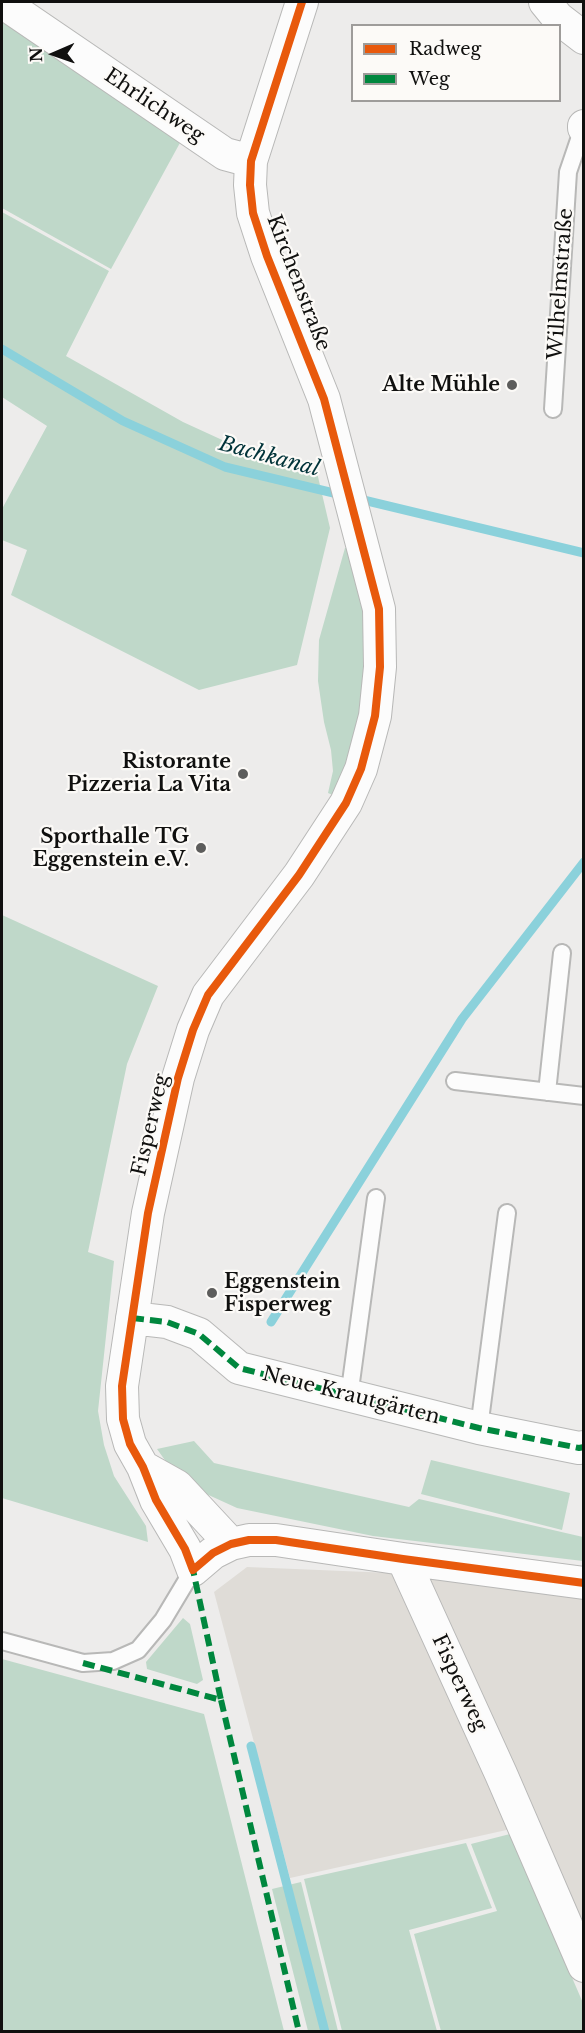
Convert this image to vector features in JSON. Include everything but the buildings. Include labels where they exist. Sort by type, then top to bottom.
[{"type":"street","name":"Ehrlichweg","points":[[2,2],[225,154],[251,161]]},
{"type":"street","name":"Kirchenstraße","points":[[303,2],[251,161],[249,185],[253,213],[267,256],[324,399],[351,508]]},
{"type":"street","points":[[545,2],[558,18],[584,38]]},
{"type":"street","name":"Fisperweg","points":[[193,1570],[185,1549],[156,1500],[143,1467],[130,1444],[123,1419],[122,1386],[132,1318],[148,1213],[178,1078],[193,1030],[208,995],[299,875],[346,803],[361,770],[375,716],[380,667],[379,609],[351,508]]},
{"type":"street","name":"Neue Krautgärten","points":[[132,1318],[167,1323],[199,1334],[239,1368],[479,1428],[579,1448],[584,1447]]},
{"type":"street","points":[[143,1467],[177,1486],[231,1544]]},
{"type":"street","points":[[193,1570],[213,1553],[231,1544],[249,1540],[276,1540],[403,1560],[584,1583]]},
{"type":"street","name":"Fisperweg","points":[[403,1560],[501,1774],[584,1966]]},
{"type":"lane","name":"Wilhelmstraße","points":[[553,409],[568,172],[583,127]]},
{"type":"lane","points":[[547,1092],[562,953]]},
{"type":"lane","points":[[455,1081],[584,1096]]},
{"type":"lane","points":[[349,1397],[376,1198]]},
{"type":"lane","points":[[479,1428],[507,1214]]},
{"type":"lane","points":[[2,1641],[83,1663],[113,1661],[138,1650],[163,1620],[193,1570]]},
{"type":"shaded area","points":[[247,1567],[583,1581],[583,1926],[538,1823],[290,1878],[214,1592]]},
{"type":"green space","points":[[2,16],[181,141],[111,269],[2,208]]},
{"type":"green space","points":[[2,212],[109,271],[66,356],[183,422],[231,444],[315,464],[330,528],[297,665],[199,690],[11,595],[27,550],[2,540],[2,509],[47,426],[2,397]]},
{"type":"green space","points":[[345,548],[349,548],[359,588],[367,637],[365,685],[357,735],[333,795],[328,793],[333,771],[318,681],[319,640]]},
{"type":"green space","points":[[2,915],[158,986],[127,1064],[88,1252],[114,1261],[98,1411],[104,1445],[114,1476],[146,1526],[148,1542],[2,1498]]},
{"type":"green space","points":[[194,1441],[214,1463],[409,1507],[419,1499],[583,1537],[583,1561],[373,1536],[237,1508],[202,1492],[172,1470],[157,1449]]},
{"type":"green space","points":[[431,1460],[570,1493],[562,1530],[421,1494]]},
{"type":"green space","points":[[183,1618],[190,1624],[203,1680],[197,1684],[147,1669],[146,1662]]},
{"type":"green space","points":[[2,1659],[204,1714],[284,2031],[2,2031]]},
{"type":"green space","points":[[510,1834],[583,2003],[583,2031],[441,2031],[414,1934],[497,1911],[471,1844]]},
{"type":"green space","points":[[466,1843],[492,1908],[409,1930],[437,2031],[342,2031],[304,1879]]},
{"type":"green space","points":[[301,1882],[338,2031],[308,2031],[272,1889]]},
{"type":"waterway","name":"Bachkanal","points":[[2,349],[123,421],[225,467],[342,495]]},
{"type":"waterway","name":"Bachkanal","points":[[355,498],[584,553]]},
{"type":"waterway","points":[[271,1322],[462,1019],[584,862]]},
{"type":"waterway","points":[[251,1746],[325,2032]]},
{"type":"marked path","points":[[132,1318],[167,1322],[199,1334],[239,1368],[479,1428],[579,1448],[584,1447]]},
{"type":"marked path","points":[[83,1663],[221,1700],[193,1570]]},
{"type":"marked path","points":[[221,1700],[299,2032]]},
{"type":"cycle path","points":[[302,2],[251,161],[250,185],[253,213],[267,256],[324,399],[379,609],[380,667],[375,716],[361,769],[346,803],[299,875],[208,995],[193,1030],[178,1078],[148,1213],[122,1386],[123,1419],[130,1444],[143,1467],[156,1500],[185,1549],[193,1570],[213,1553],[231,1544],[249,1540],[276,1540],[584,1583]]},
{"type":"place","name":"Alte Mühle","points":[[512,385]]},
{"type":"place","name":"Ristorante Pizzeria La Vita","points":[[243,774]]},
{"type":"place","name":"Sporthalle TG Eggenstein e.V.","points":[[201,848]]},
{"type":"place","name":"Eggenstein Fisperweg","points":[[212,1293]]}]
